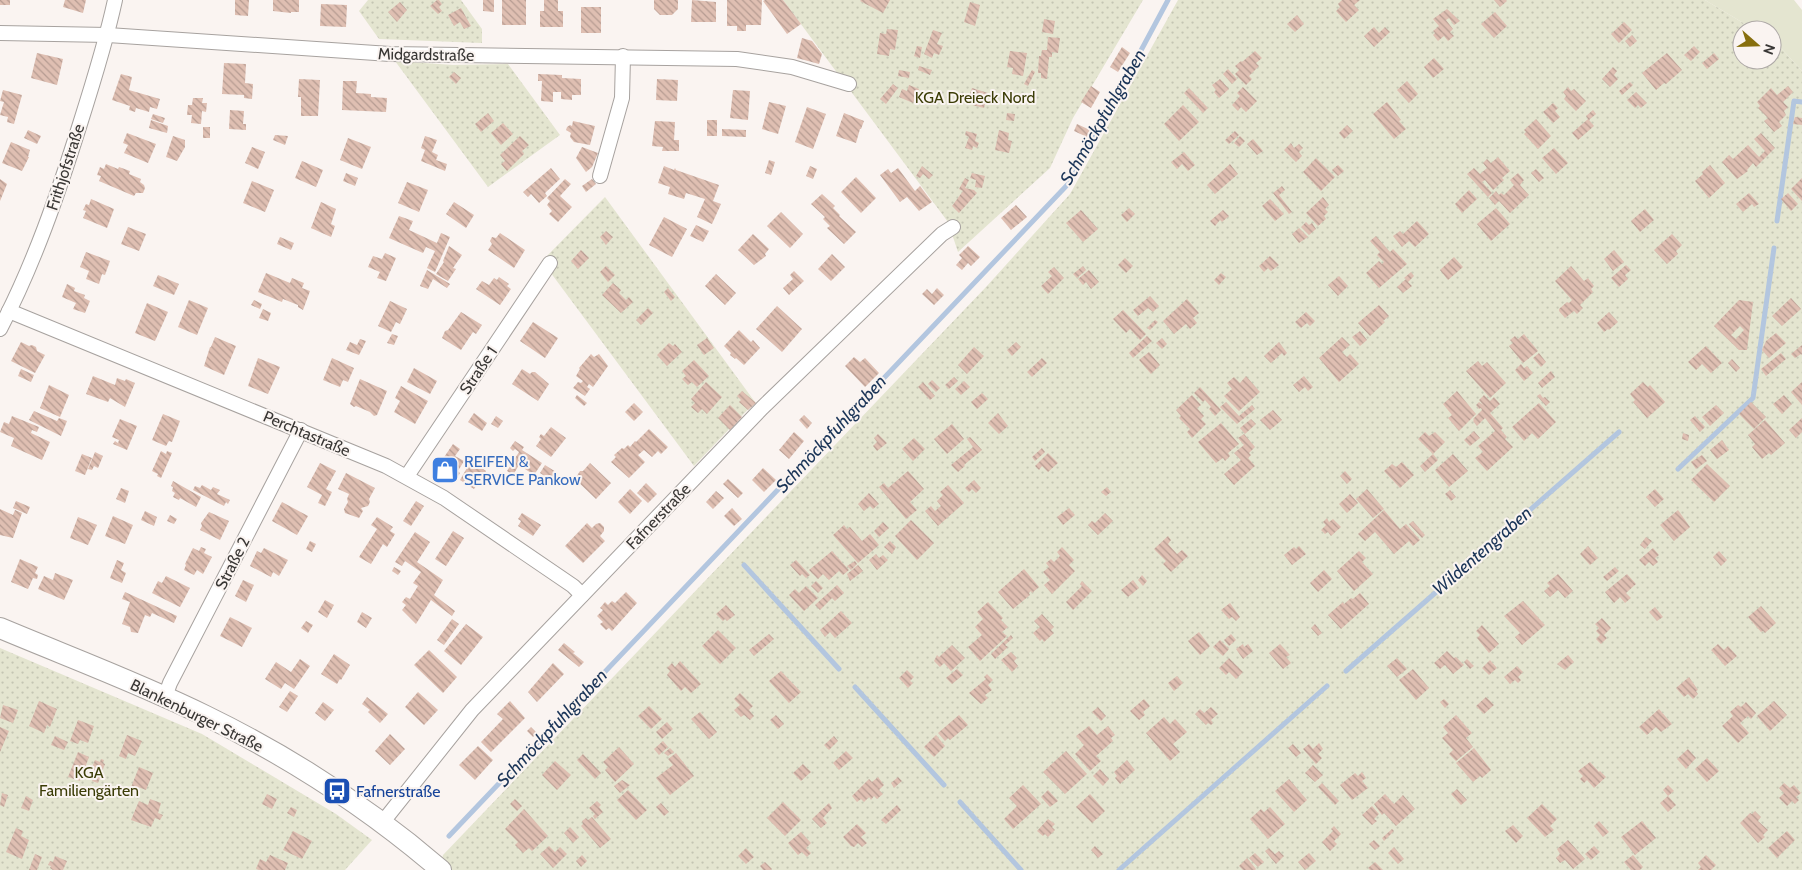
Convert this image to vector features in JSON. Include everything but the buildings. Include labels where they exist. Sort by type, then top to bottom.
[{"type":"main road","name":"Blankenburger Straße","points":[[0,628],[165,697],[281,756],[337,791],[382,823],[440,870]]},
{"type":"street","name":"Frithjofstraße","points":[[0,329],[48,220],[108,35],[115,0]]},
{"type":"street","name":"Midgardstraße","points":[[0,33],[108,35],[390,54],[737,58],[792,67],[849,84]]},
{"type":"street","points":[[600,176],[622,98],[623,56]]},
{"type":"street","name":"Fafnerstraße","points":[[382,823],[472,710],[582,595],[762,408],[942,234],[953,227]]},
{"type":"street","name":"Straße 1","points":[[407,476],[550,263]]},
{"type":"street","name":"Perchtastraße","points":[[9,311],[301,430],[407,476],[573,586],[582,595]]},
{"type":"street","name":"Straße 2","points":[[165,697],[301,430]]},
{"type":"green space","points":[[368,0],[461,0],[482,29],[482,43],[379,39],[359,11]]},
{"type":"green space","name":"KGA Dreieck Nord","points":[[783,0],[1143,0],[1073,118],[1050,168],[958,252],[948,222]]},
{"type":"green space","points":[[1178,0],[1705,0],[1738,20],[1732,20],[1732,70],[1782,70],[1782,49],[1802,71],[1802,870],[439,869],[443,855],[986,287],[1070,194]]},
{"type":"green space","points":[[1705,0],[1794,0],[1802,10],[1802,71],[1782,49],[1782,20],[1738,20]]},
{"type":"green space","points":[[395,61],[453,65],[508,64],[560,135],[488,187]]},
{"type":"green space","points":[[605,197],[755,402],[694,466],[542,261]]},
{"type":"green space","name":"KGA Familiengärten","points":[[0,648],[202,734],[336,814],[372,840],[345,870],[0,870]]},
{"type":"waterway","name":"Schmöckpfuhlgraben","points":[[449,836],[1071,181],[1168,0]]},
{"type":"waterway","name":"Wildentengraben","points":[[1777,221],[1794,101],[1802,102]]},
{"type":"waterway","name":"Wildentengraben","points":[[1678,469],[1753,398],[1774,248]]},
{"type":"waterway","name":"Wildentengraben","points":[[1346,671],[1619,432]]},
{"type":"waterway","name":"Wildentengraben","points":[[744,565],[839,669]]},
{"type":"waterway","name":"Wildentengraben","points":[[1119,870],[1327,686]]},
{"type":"waterway","name":"Wildentengraben","points":[[855,687],[944,785]]},
{"type":"waterway","name":"Wildentengraben","points":[[960,802],[1021,870]]},
{"type":"place","name":"REIFEN & SERVICE Pankow","points":[[445,470]]},
{"type":"place","name":"Fafnerstraße","points":[[337,791]]}]
